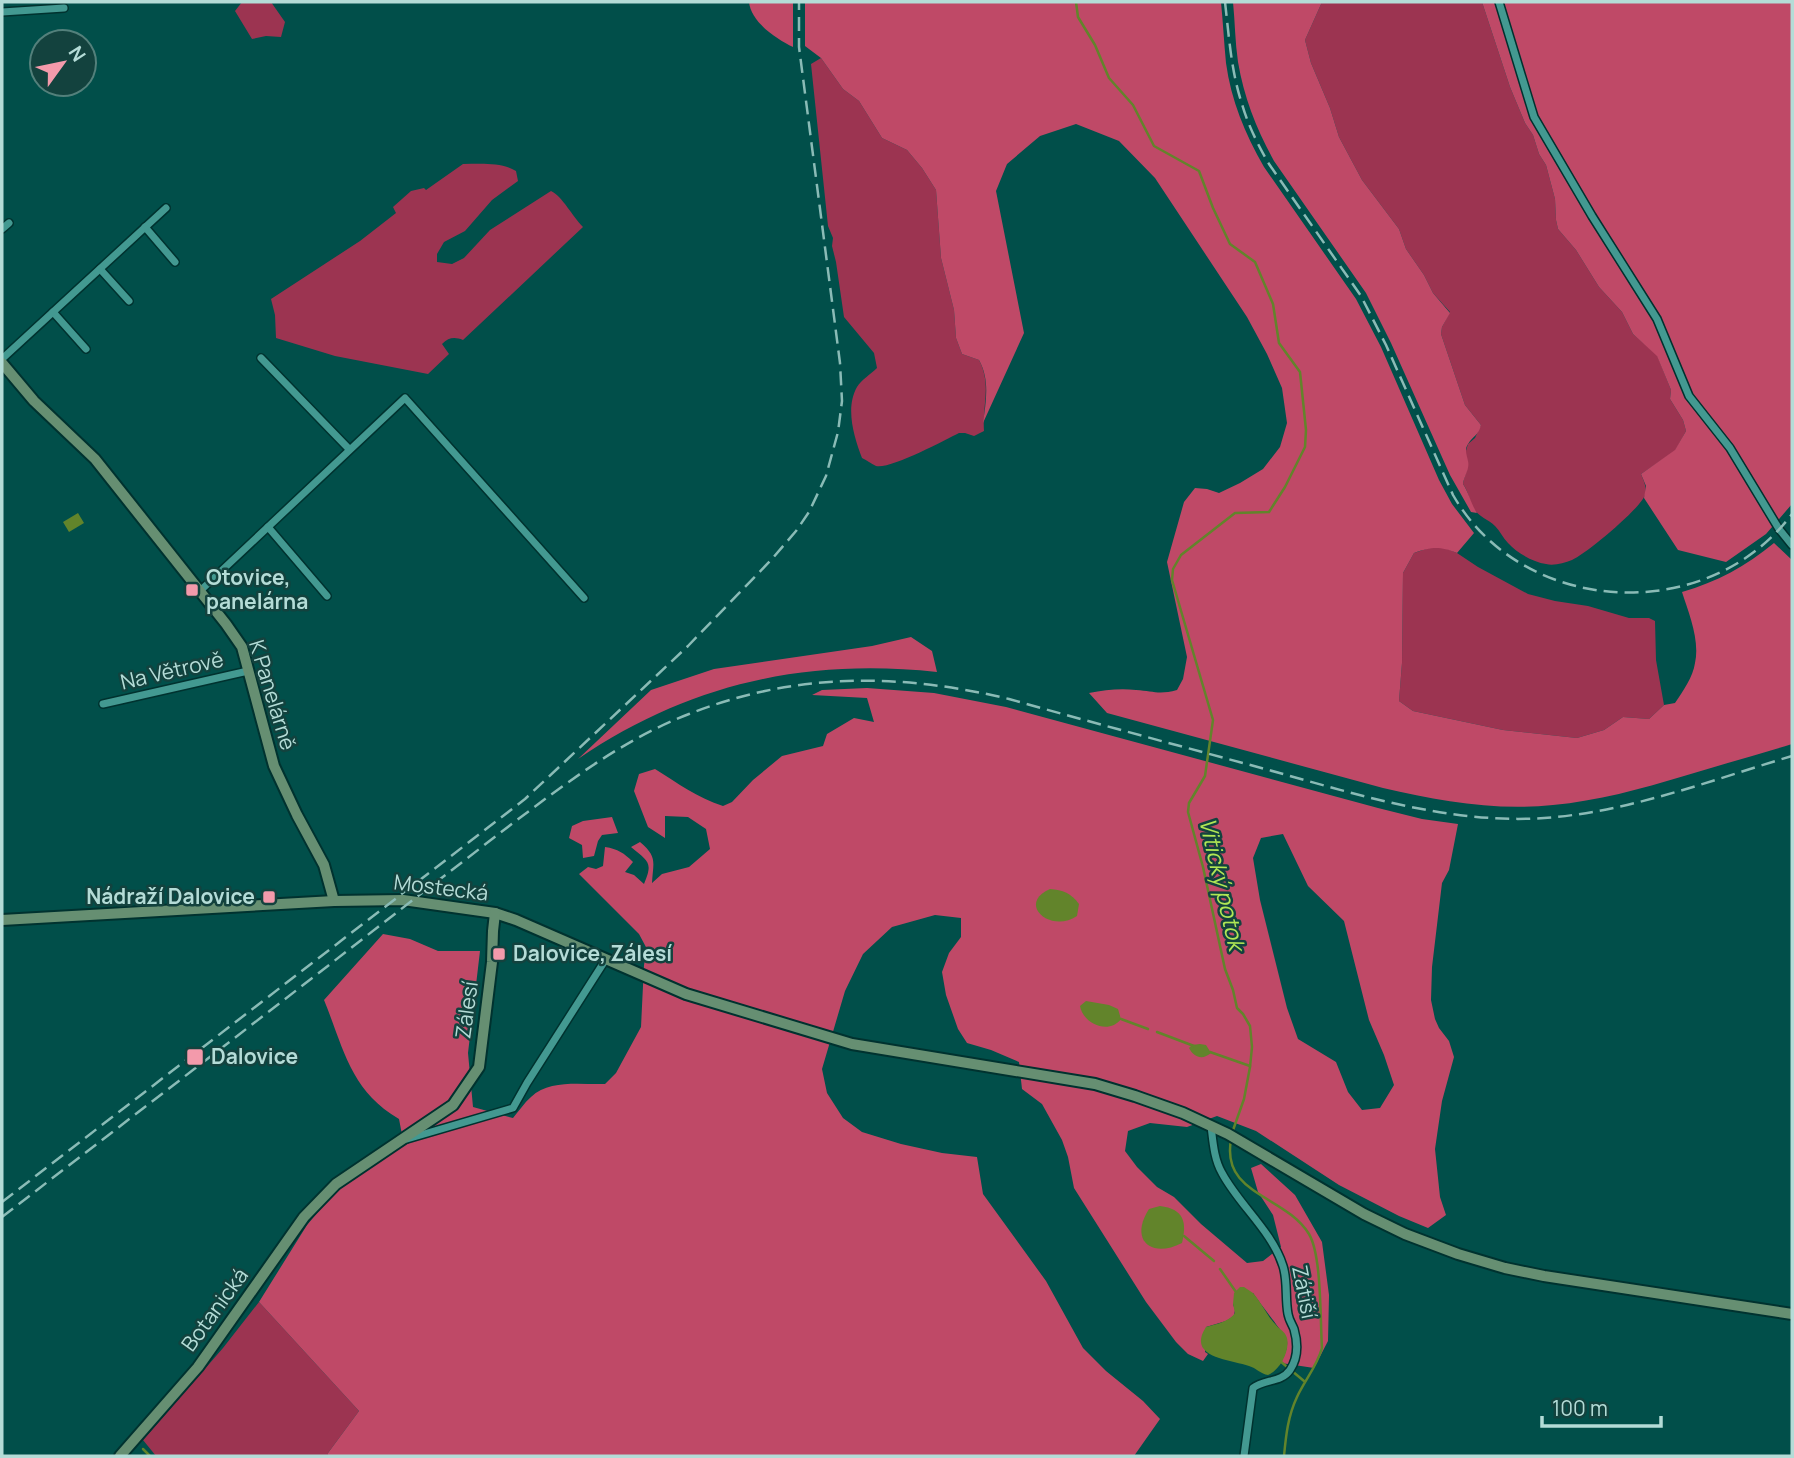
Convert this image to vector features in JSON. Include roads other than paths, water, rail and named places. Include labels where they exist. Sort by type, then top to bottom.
[{"type":"street","points":[[1499,2],[1534,117],[1657,319],[1689,396],[1730,448],[1779,529],[1792,545]]},
{"type":"street","points":[[2,12],[64,8]]},
{"type":"street","points":[[2,361],[166,208]]},
{"type":"street","points":[[2,229],[9,223]]},
{"type":"street","points":[[145,228],[175,262]]},
{"type":"street","points":[[100,269],[129,301]]},
{"type":"street","points":[[53,312],[86,349]]},
{"type":"street","points":[[261,358],[349,449]]},
{"type":"street","name":"K Panelárně","points":[[2,361],[34,401],[95,459],[242,647],[274,766],[324,866],[334,901]]},
{"type":"street","points":[[200,591],[405,398],[584,597]]},
{"type":"street","points":[[268,527],[327,596]]},
{"type":"street","name":"Na Větrově","points":[[103,704],[248,671]]},
{"type":"street","name":"Mostecká","points":[[2,920],[334,901],[403,900],[495,913],[686,994],[852,1044],[1095,1084],[1171,1108],[1228,1134],[1364,1214],[1405,1234],[1458,1254],[1544,1276],[1792,1314]]},
{"type":"street","name":"Zálesí","points":[[453,1105],[479,1067],[495,913]]},
{"type":"street","points":[[398,1142],[513,1108],[606,959]]},
{"type":"street","name":"Botanická","points":[[120,1456],[198,1367],[304,1217],[336,1184],[453,1105]]},
{"type":"street","name":"Zátiší","points":[[1211,1126],[1214,1150],[1221,1171],[1272,1244],[1284,1268],[1288,1317],[1297,1343],[1297,1351],[1289,1371],[1273,1381],[1260,1382],[1253,1388],[1244,1456]]},
{"type":"waterway","name":"Vitický potok","points":[[1076,2],[1078,17],[1095,45],[1109,78],[1133,105],[1154,146],[1199,171],[1230,244],[1255,262],[1273,304],[1279,343],[1300,372],[1306,430],[1305,447],[1285,487],[1269,512],[1235,513],[1181,555],[1173,569],[1172,580],[1213,720],[1205,776],[1189,803],[1188,812],[1225,969],[1237,1008],[1250,1026],[1250,1067],[1244,1099],[1232,1133]]},
{"type":"waterway","points":[[1121,1019],[1148,1029]]},
{"type":"waterway","points":[[1157,1032],[1194,1046]]},
{"type":"waterway","points":[[1210,1052],[1250,1066]]},
{"type":"waterway","name":"Vitický potok","points":[[1231,1140],[1230,1158],[1236,1172],[1245,1184],[1298,1221],[1309,1234],[1316,1257],[1322,1348],[1294,1404],[1284,1456]]},
{"type":"waterway","points":[[1184,1236],[1214,1261]]},
{"type":"waterway","points":[[1220,1269],[1236,1292]]},
{"type":"waterway","points":[[1280,1361],[1304,1381]]},
{"type":"waterway","points":[[143,1449],[150,1456]]},
{"type":"railway","points":[[2,1202],[525,799],[688,646],[772,559],[809,512],[826,476],[838,432],[842,401],[840,363],[799,47],[799,2]]},
{"type":"railway","points":[[1225,2],[1235,79],[1244,112],[1257,142],[1269,164],[1361,296],[1386,345],[1453,495],[1484,535],[1524,565],[1569,584],[1617,592],[1666,589],[1713,575],[1756,550],[1792,514]]},
{"type":"railway","points":[[2,1217],[576,777],[620,748],[665,724],[729,700],[768,690],[848,681],[888,681],[968,690],[1372,798],[1445,813],[1519,819],[1556,817],[1616,807],[1676,792],[1792,756]]},
{"type":"place","name":"Otovice, panelárna","points":[[192,590]]},
{"type":"place","name":"Nádraží Dalovice","points":[[269,897]]},
{"type":"place","name":"Dalovice, Zálesí","points":[[499,954]]},
{"type":"place","name":"Dalovice","points":[[195,1057]]}]
